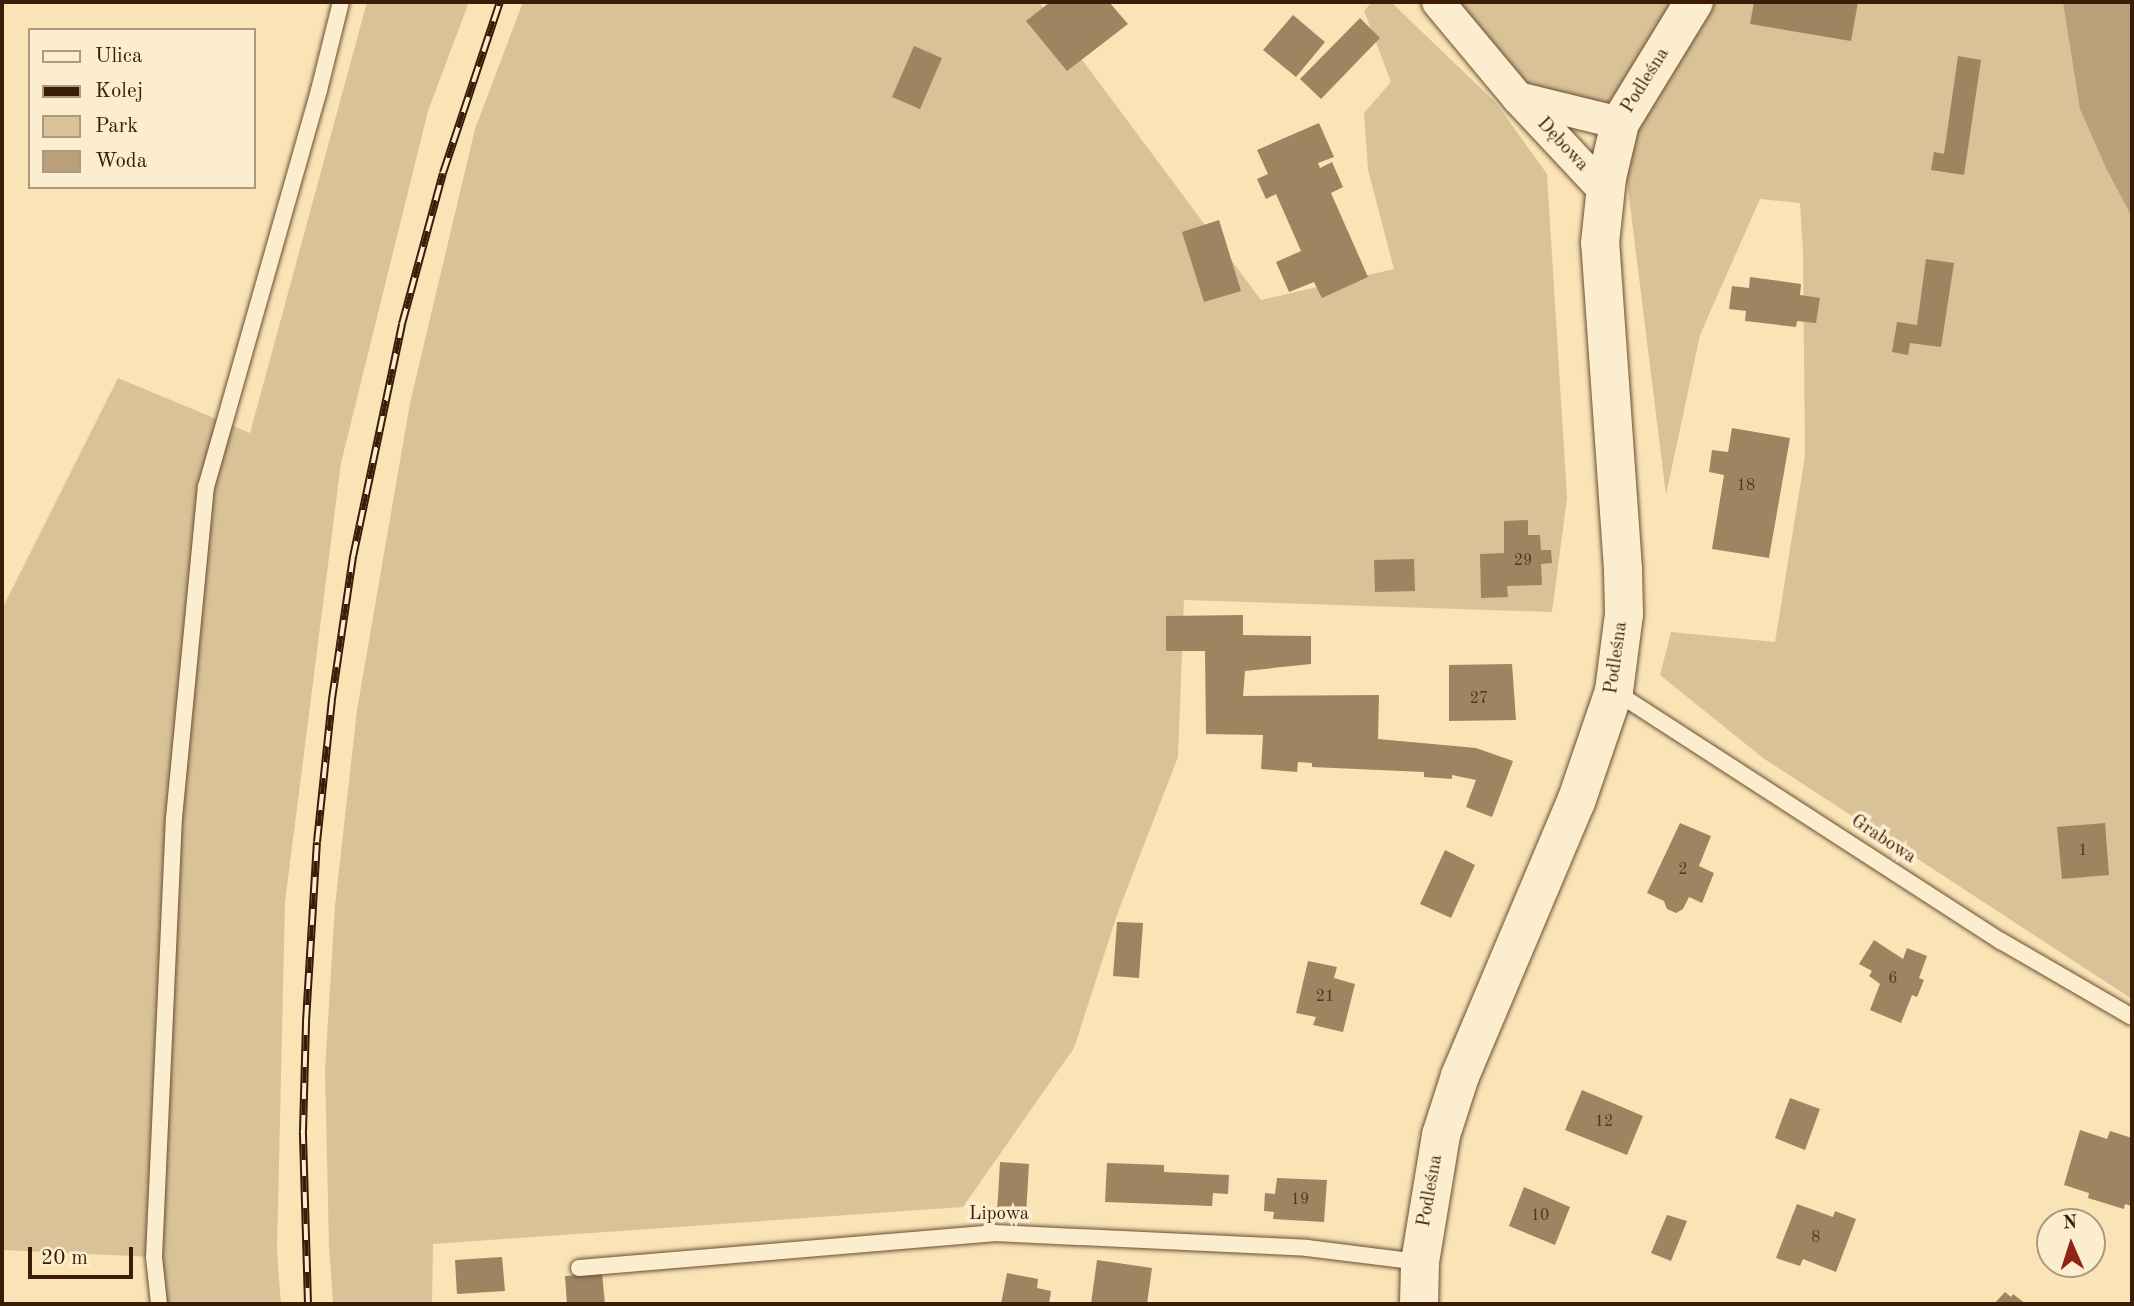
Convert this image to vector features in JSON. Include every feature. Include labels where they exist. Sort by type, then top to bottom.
[{"type":"street","name":"Dębowa","points":[[1438,2],[1518,98],[1605,191]]},
{"type":"street","name":"Podleśna","points":[[1419,1304],[1420,1262],[1441,1135],[1460,1076],[1576,802],[1598,745],[1614,691],[1624,614],[1600,243],[1605,191],[1620,123],[1694,2]]},
{"type":"street","name":"Dębowa","points":[[1518,98],[1620,123]]},
{"type":"lane","points":[[159,1304],[154,1257],[174,818],[206,487],[319,90],[341,2]]},
{"type":"lane","name":"Grabowa","points":[[1614,691],[2001,941],[2132,1017]]},
{"type":"lane","name":"Lipowa","points":[[579,1268],[994,1233],[1307,1248],[1420,1262]]},
{"type":"green space","points":[[367,2],[469,2],[428,111],[341,463],[285,902],[277,1250],[281,1304],[159,1304],[154,1257],[2,1250],[2,609],[118,378],[250,433]]},
{"type":"green space","points":[[523,2],[1039,2],[1261,300],[1394,269],[1368,170],[1364,113],[1391,82],[1364,11],[1372,2],[1391,2],[1496,103],[1547,174],[1567,498],[1552,612],[1184,600],[1178,757],[1118,912],[1074,1048],[963,1207],[433,1244],[432,1304],[333,1304],[325,1070],[335,906],[357,710],[410,403],[475,129]]},
{"type":"green space","points":[[1438,2],[1665,2],[1683,18],[1693,2],[2132,2],[2132,999],[1763,758],[1660,675],[1671,632],[1775,642],[1805,456],[1800,203],[1760,199],[1700,335],[1666,495],[1620,124],[1518,98]]},
{"type":"water","points":[[2063,2],[2132,2],[2132,217],[2107,170],[2080,109]]},
{"type":"building","points":[[1050,2],[1109,2],[1128,24],[1067,71],[1026,21]]},
{"type":"building","points":[[1754,2],[1858,2],[1851,41],[1750,24]]},
{"type":"building","points":[[1293,15],[1325,42],[1296,77],[1263,50]]},
{"type":"building","points":[[1360,18],[1380,38],[1321,99],[1300,79]]},
{"type":"building","points":[[914,46],[942,58],[920,109],[892,97]]},
{"type":"building","points":[[1958,56],[1981,60],[1964,175],[1931,170],[1934,152],[1944,154]]},
{"type":"building","points":[[1319,123],[1334,157],[1318,163],[1320,168],[1332,162],[1343,187],[1331,193],[1368,277],[1322,298],[1314,282],[1289,292],[1276,262],[1301,251],[1276,194],[1266,199],[1257,179],[1268,174],[1257,150]]},
{"type":"building","points":[[1219,220],[1241,291],[1204,302],[1182,232]]},
{"type":"building","points":[[1926,259],[1954,263],[1941,347],[1910,343],[1908,355],[1892,352],[1897,322],[1917,325]]},
{"type":"building","points":[[1750,277],[1801,284],[1800,295],[1820,298],[1816,323],[1797,321],[1796,327],[1745,321],[1746,311],[1729,309],[1732,286],[1749,288]]},
{"type":"building","points":[[1732,428],[1790,438],[1769,558],[1712,549],[1724,475],[1709,472],[1712,450],[1728,452]]},
{"type":"building","points":[[1528,520],[1528,535],[1540,535],[1541,550],[1551,550],[1552,563],[1541,564],[1542,585],[1507,586],[1508,597],[1481,598],[1480,554],[1504,553],[1504,521]]},
{"type":"building","points":[[1414,559],[1415,591],[1375,592],[1374,560]]},
{"type":"building","points":[[1243,615],[1243,635],[1311,636],[1311,664],[1245,671],[1243,696],[1379,695],[1378,739],[1476,748],[1513,761],[1492,817],[1466,807],[1476,780],[1452,775],[1452,779],[1424,777],[1424,772],[1312,767],[1312,763],[1298,762],[1297,772],[1261,769],[1263,735],[1206,734],[1205,651],[1166,651],[1166,616]]},
{"type":"building","points":[[1512,664],[1516,720],[1449,721],[1449,665]]},
{"type":"building","points":[[1680,823],[1711,836],[1699,866],[1714,873],[1702,903],[1689,897],[1683,909],[1676,913],[1667,909],[1664,901],[1647,893]]},
{"type":"building","points":[[2105,823],[2109,875],[2062,879],[2057,827]]},
{"type":"building","points":[[1445,850],[1475,865],[1451,918],[1420,904]]},
{"type":"building","points":[[1117,922],[1143,923],[1139,978],[1113,976]]},
{"type":"building","points":[[1874,940],[1903,959],[1907,948],[1927,956],[1919,978],[1924,980],[1917,997],[1912,995],[1901,1023],[1870,1010],[1880,984],[1869,976],[1872,971],[1859,964]]},
{"type":"building","points":[[1308,961],[1337,967],[1334,978],[1355,984],[1343,1032],[1313,1025],[1316,1017],[1296,1013]]},
{"type":"building","points":[[1582,1090],[1643,1116],[1627,1155],[1565,1130]]},
{"type":"building","points":[[1790,1098],[1820,1109],[1805,1150],[1775,1138]]},
{"type":"building","points":[[2080,1130],[2107,1139],[2110,1131],[2132,1138],[2132,1206],[2125,1204],[2124,1209],[2088,1198],[2089,1193],[2064,1185]]},
{"type":"building","points":[[1000,1162],[1029,1164],[1026,1214],[997,1213]]},
{"type":"building","points":[[1107,1163],[1164,1165],[1164,1172],[1229,1175],[1228,1194],[1213,1193],[1212,1206],[1105,1202]]},
{"type":"building","points":[[1277,1178],[1327,1180],[1324,1222],[1273,1219],[1274,1212],[1264,1211],[1265,1193],[1275,1194]]},
{"type":"building","points":[[1524,1187],[1570,1207],[1555,1245],[1509,1226]]},
{"type":"building","points":[[1797,1204],[1833,1217],[1835,1211],[1856,1219],[1836,1272],[1803,1259],[1800,1266],[1776,1258]]},
{"type":"building","points":[[1667,1215],[1687,1221],[1671,1261],[1651,1253]]},
{"type":"building","points":[[502,1257],[505,1291],[457,1294],[455,1260]]},
{"type":"building","points":[[1097,1260],[1152,1268],[1147,1304],[1091,1304]]},
{"type":"building","points":[[602,1273],[605,1304],[567,1304],[565,1276]]},
{"type":"building","points":[[1007,1273],[1038,1279],[1037,1288],[1051,1291],[1049,1304],[1001,1304]]},
{"type":"building","points":[[2005,1292],[2011,1297],[2013,1294],[2026,1304],[1994,1304]]},
{"type":"railway","points":[[308,1304],[303,1131],[306,1021],[317,842],[332,699],[353,557],[402,324],[443,173],[500,2]]}]
